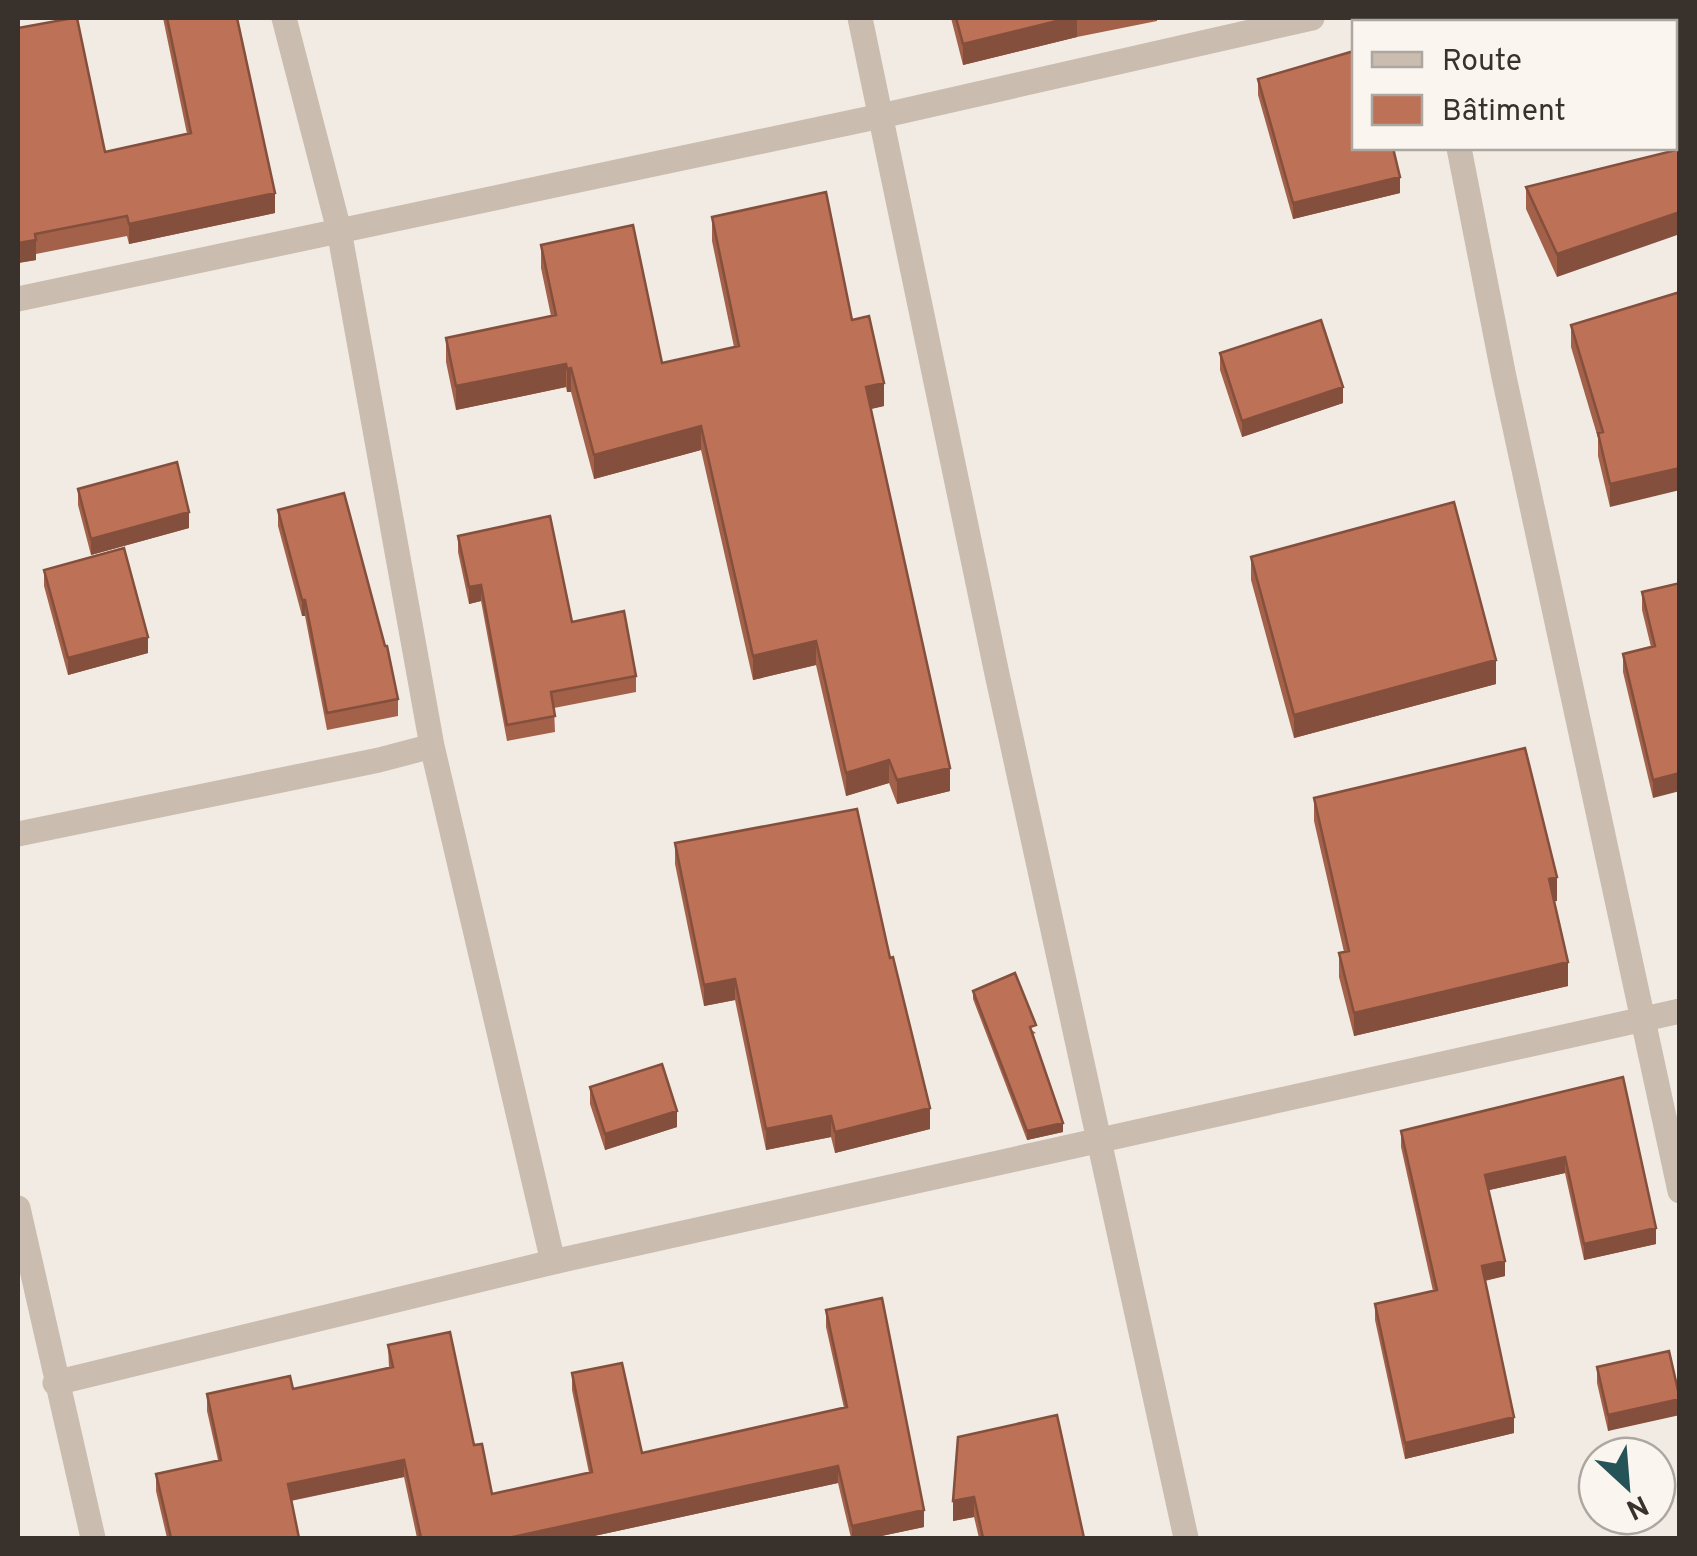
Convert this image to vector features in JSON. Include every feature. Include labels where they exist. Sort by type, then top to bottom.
[{"type":"street","points":[[284,18],[339,230],[432,746],[553,1262]]},
{"type":"street","points":[[860,18],[997,674],[1186,1538]]},
{"type":"street","points":[[18,299],[881,116],[1312,18]]},
{"type":"street","points":[[1459,150],[1640,1019],[1680,1190]]},
{"type":"street","points":[[18,834],[432,746]]},
{"type":"street","points":[[56,1383],[553,1262],[1680,1011]]},
{"type":"street","points":[[18,1208],[93,1538]]},
{"type":"building","points":[[77,18],[105,152],[191,133],[167,18],[237,18],[275,193],[129,224],[127,216],[35,234],[36,240],[18,243],[18,28]]},
{"type":"building","points":[[956,18],[1069,18],[963,44]]},
{"type":"building","points":[[1352,52],[1352,150],[1393,150],[1400,177],[1293,203],[1258,79]]},
{"type":"building","points":[[1680,149],[1680,212],[1557,254],[1526,187]]},
{"type":"building","points":[[826,192],[852,320],[869,316],[884,383],[866,387],[950,768],[897,780],[889,760],[846,773],[816,641],[753,656],[701,426],[594,455],[571,368],[567,369],[566,364],[456,386],[446,338],[556,315],[541,245],[633,225],[662,363],[739,346],[712,217]]},
{"type":"building","points":[[1680,292],[1680,468],[1610,484],[1598,433],[1603,432],[1571,325]]},
{"type":"building","points":[[1321,320],[1343,387],[1242,421],[1220,353]]},
{"type":"building","points":[[177,462],[189,512],[91,539],[78,489]]},
{"type":"building","points":[[344,493],[398,699],[327,713],[305,600],[278,510]]},
{"type":"building","points":[[1454,502],[1496,660],[1294,715],[1251,557]]},
{"type":"building","points":[[550,516],[572,622],[624,611],[636,676],[551,692],[555,716],[507,725],[481,585],[469,587],[458,536]]},
{"type":"building","points":[[124,548],[148,637],[68,658],[44,570]]},
{"type":"building","points":[[1680,583],[1680,773],[1653,780],[1623,654],[1655,646],[1642,592]]},
{"type":"building","points":[[1525,748],[1557,877],[1549,879],[1568,962],[1354,1013],[1339,953],[1349,951],[1314,798]]},
{"type":"building","points":[[857,809],[890,958],[893,957],[930,1108],[835,1132],[831,1116],[766,1129],[735,979],[704,985],[675,843]]},
{"type":"building","points":[[1015,973],[1036,1025],[1030,1027],[1063,1123],[1027,1131],[973,991]]},
{"type":"building","points":[[662,1064],[677,1111],[605,1134],[590,1087]]},
{"type":"building","points":[[1623,1077],[1656,1228],[1584,1244],[1565,1157],[1485,1175],[1505,1261],[1482,1266],[1514,1417],[1405,1443],[1375,1304],[1437,1290],[1401,1131]]},
{"type":"building","points":[[882,1298],[924,1510],[852,1526],[838,1466],[508,1538],[421,1538],[404,1460],[288,1484],[299,1538],[171,1538],[156,1474],[221,1460],[207,1394],[290,1376],[293,1389],[393,1367],[388,1345],[450,1332],[474,1445],[482,1444],[492,1494],[592,1472],[572,1373],[622,1363],[642,1453],[847,1407],[826,1310]]},
{"type":"building","points":[[1669,1351],[1680,1399],[1608,1415],[1597,1367]]},
{"type":"building","points":[[1057,1415],[1084,1538],[983,1538],[974,1497],[953,1501],[958,1437]]}]
